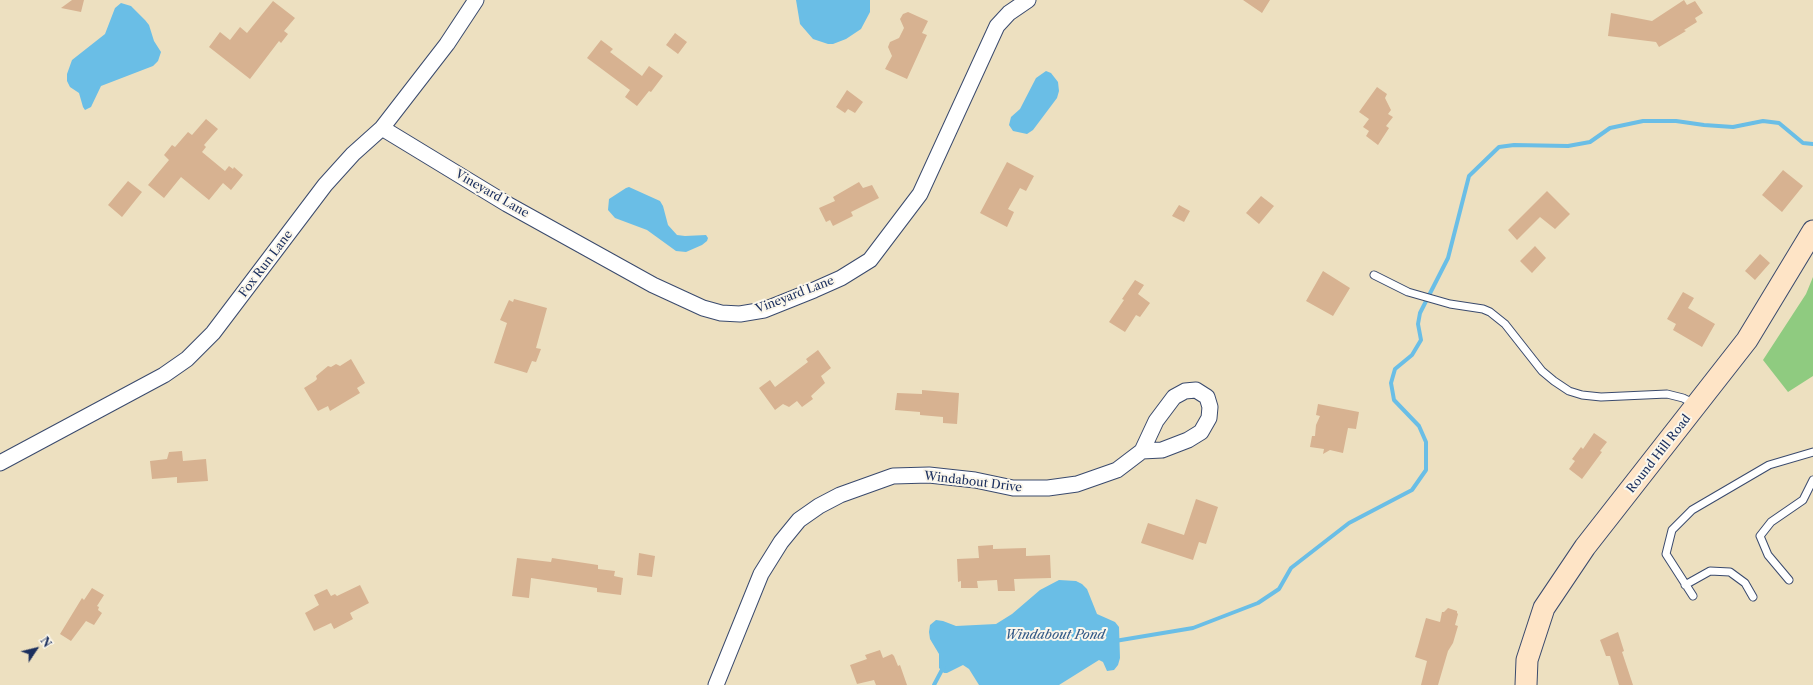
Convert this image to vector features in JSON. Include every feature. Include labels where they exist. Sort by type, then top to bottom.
[{"type":"street","name":"Fox Run Lane","points":[[0,463],[164,375],[187,359],[213,333],[325,186],[353,154],[382,128],[447,44],[476,0]]},
{"type":"street","name":"Vineyard Lane","points":[[382,128],[507,204],[653,285],[703,308],[721,313],[740,314],[764,310],[827,284],[870,260],[920,194],[997,26],[1009,13],[1028,0]]},
{"type":"street","name":"Round Hill Road","points":[[1526,685],[1527,660],[1544,608],[1585,547],[1697,406],[1747,340],[1813,231]]},
{"type":"street","name":"Windabout Drive","points":[[716,685],[761,574],[781,542],[799,520],[819,506],[840,495],[893,476],[929,475],[975,480],[1013,488],[1048,488],[1077,484],[1117,470],[1142,451],[1156,421],[1174,397],[1185,390],[1196,390],[1207,397],[1210,407],[1209,418],[1200,432],[1188,440],[1162,450],[1142,451]]},
{"type":"lane","points":[[1374,275],[1408,292],[1437,301],[1483,309],[1490,312],[1505,324],[1542,372],[1569,391],[1582,395],[1601,397],[1667,394],[1683,398],[1697,406]]},
{"type":"lane","points":[[1692,596],[1666,554],[1672,530],[1692,510],[1769,466],[1813,452]]},
{"type":"lane","points":[[1789,580],[1768,555],[1760,536],[1771,522],[1803,500],[1813,480]]},
{"type":"lane","points":[[1685,585],[1710,571],[1730,572],[1745,583],[1753,597]]},
{"type":"green space","points":[[1813,277],[1813,376],[1788,392],[1763,360],[1806,294]]},
{"type":"water","points":[[796,0],[870,0],[870,12],[861,29],[846,39],[833,44],[828,44],[813,39],[800,24]]},
{"type":"water","points":[[121,3],[131,6],[149,25],[154,41],[161,52],[158,61],[153,66],[101,86],[91,107],[85,110],[79,93],[70,87],[67,81],[67,74],[72,60],[105,34],[115,8]]},
{"type":"water","points":[[1046,71],[1051,73],[1058,82],[1059,91],[1057,98],[1033,130],[1027,134],[1013,131],[1009,125],[1011,117],[1020,109],[1036,78]]},
{"type":"water","points":[[629,187],[660,201],[663,206],[668,225],[677,235],[706,235],[708,238],[707,241],[702,245],[686,252],[676,251],[647,230],[615,218],[608,210],[609,199]]},
{"type":"water","name":"Windabout Pond","points":[[1059,580],[1076,581],[1082,584],[1087,589],[1097,614],[1115,622],[1119,627],[1120,658],[1118,665],[1114,670],[1107,671],[1103,662],[1099,660],[1059,685],[979,685],[969,669],[963,665],[947,673],[944,673],[939,668],[939,654],[930,639],[929,632],[930,625],[936,620],[956,626],[996,624],[1012,614],[1040,590]]},
{"type":"building","points":[[72,0],[84,0],[81,12],[61,8]]},
{"type":"building","points":[[1243,0],[1270,0],[1262,13]]},
{"type":"building","points":[[1684,0],[1687,5],[1695,1],[1703,13],[1695,18],[1697,22],[1684,30],[1686,31],[1659,47],[1656,42],[1608,36],[1611,13],[1652,21]]},
{"type":"building","points":[[273,1],[295,18],[284,31],[288,34],[281,43],[279,41],[250,79],[209,47],[220,32],[230,40],[240,27],[247,33]]},
{"type":"building","points":[[908,12],[928,21],[922,33],[927,35],[907,79],[885,69],[892,56],[888,47],[890,42],[899,38],[904,28],[900,19],[903,14]]},
{"type":"building","points":[[675,33],[687,42],[678,54],[666,45]]},
{"type":"building","points":[[601,40],[613,49],[610,52],[642,76],[649,66],[663,76],[651,92],[649,91],[637,106],[625,97],[630,90],[587,58]]},
{"type":"building","points":[[1377,87],[1387,94],[1385,98],[1391,110],[1388,114],[1393,117],[1386,126],[1389,128],[1378,145],[1366,136],[1369,131],[1363,127],[1369,119],[1359,112]]},
{"type":"building","points":[[847,90],[863,102],[855,113],[848,109],[845,113],[836,107]]},
{"type":"building","points":[[206,119],[218,129],[204,145],[206,147],[202,152],[225,171],[229,166],[233,169],[234,167],[243,175],[231,190],[223,183],[209,200],[181,177],[164,198],[148,185],[169,160],[164,155],[172,145],[175,147],[188,132],[192,135]]},
{"type":"building","points":[[1007,162],[1034,176],[1026,191],[1020,188],[1008,209],[1014,212],[1007,227],[980,213]]},
{"type":"building","points":[[1783,170],[1803,186],[1782,212],[1762,195]]},
{"type":"building","points":[[128,181],[142,192],[122,217],[108,205]]},
{"type":"building","points":[[859,182],[863,188],[872,185],[879,198],[851,212],[853,216],[833,226],[830,220],[826,222],[819,208],[835,201],[833,197]]},
{"type":"building","points":[[1547,191],[1570,214],[1555,229],[1540,217],[1517,240],[1508,230]]},
{"type":"building","points":[[1261,196],[1274,206],[1259,224],[1246,213]]},
{"type":"building","points":[[1179,205],[1190,211],[1184,222],[1172,216]]},
{"type":"building","points":[[1535,246],[1546,258],[1532,273],[1520,261]]},
{"type":"building","points":[[1760,254],[1770,263],[1755,280],[1745,271]]},
{"type":"building","points":[[1323,271],[1350,288],[1333,316],[1306,301]]},
{"type":"building","points":[[1135,280],[1144,285],[1138,294],[1150,303],[1140,317],[1136,315],[1125,332],[1109,322]]},
{"type":"building","points":[[1683,292],[1694,298],[1688,308],[1715,324],[1702,347],[1673,330],[1676,324],[1667,319]]},
{"type":"building","points":[[514,299],[547,308],[536,348],[541,349],[536,362],[532,361],[527,373],[494,363],[507,323],[500,320],[509,300],[513,302]]},
{"type":"building","points":[[818,350],[831,368],[821,376],[825,383],[811,396],[813,399],[802,407],[797,401],[789,407],[783,404],[775,410],[759,388],[770,380],[775,387],[808,362],[806,359]]},
{"type":"building","points":[[351,359],[365,383],[357,388],[360,393],[330,411],[328,406],[318,411],[304,388],[315,381],[317,379],[316,376],[328,366],[331,367],[336,364],[340,366]]},
{"type":"building","points":[[922,390],[959,393],[957,424],[943,423],[943,417],[920,415],[920,412],[895,410],[897,393],[922,394]]},
{"type":"building","points":[[1318,404],[1359,412],[1356,429],[1348,428],[1343,453],[1330,450],[1323,454],[1324,449],[1310,447],[1312,436],[1315,436],[1316,425],[1320,416],[1316,415]]},
{"type":"building","points":[[1594,433],[1607,442],[1600,451],[1602,452],[1582,479],[1569,469],[1575,461],[1572,459],[1581,447],[1583,449]]},
{"type":"building","points":[[182,451],[183,461],[206,459],[208,481],[177,483],[177,477],[152,479],[150,461],[167,459],[169,452]]},
{"type":"building","points":[[1196,499],[1218,507],[1206,544],[1199,542],[1193,560],[1141,543],[1148,523],[1184,535]]},
{"type":"building","points":[[993,545],[993,549],[1026,548],[1026,556],[1050,555],[1051,578],[1014,579],[1015,591],[998,591],[997,580],[977,581],[978,588],[961,588],[961,581],[958,582],[957,559],[979,558],[978,546]]},
{"type":"building","points":[[639,553],[655,556],[652,577],[637,575]]},
{"type":"building","points":[[517,558],[551,562],[552,558],[598,565],[598,569],[615,571],[614,576],[623,578],[621,595],[597,592],[597,588],[531,578],[529,598],[512,596]]},
{"type":"building","points":[[360,585],[369,603],[350,613],[353,619],[334,629],[331,623],[314,631],[305,613],[319,605],[314,595],[327,589],[331,596],[335,594],[337,596]]},
{"type":"building","points":[[92,588],[104,595],[97,606],[99,607],[98,610],[102,613],[94,625],[86,621],[71,641],[60,634],[82,598],[84,600]]},
{"type":"building","points":[[1448,608],[1457,611],[1458,614],[1455,625],[1458,626],[1453,643],[1448,651],[1438,685],[1421,685],[1427,661],[1415,657],[1426,618],[1440,622],[1442,612]]},
{"type":"building","points":[[1618,632],[1624,651],[1622,652],[1633,685],[1619,685],[1610,656],[1606,656],[1600,640]]},
{"type":"building","points":[[880,650],[883,658],[892,654],[894,656],[898,666],[900,665],[907,685],[876,685],[874,680],[857,684],[850,665],[867,659],[865,655]]},
{"type":"waterway","points":[[1115,641],[1193,628],[1258,603],[1279,589],[1291,568],[1349,523],[1412,490],[1426,470],[1426,442],[1419,426],[1394,400],[1391,383],[1395,369],[1412,355],[1421,340],[1418,324],[1420,313],[1448,258],[1469,176],[1499,147],[1514,145],[1568,146],[1590,142],[1610,128],[1643,121],[1676,121],[1733,127],[1763,121],[1779,123],[1803,143],[1813,144]]},
{"type":"waterway","points":[[934,685],[944,666]]}]
